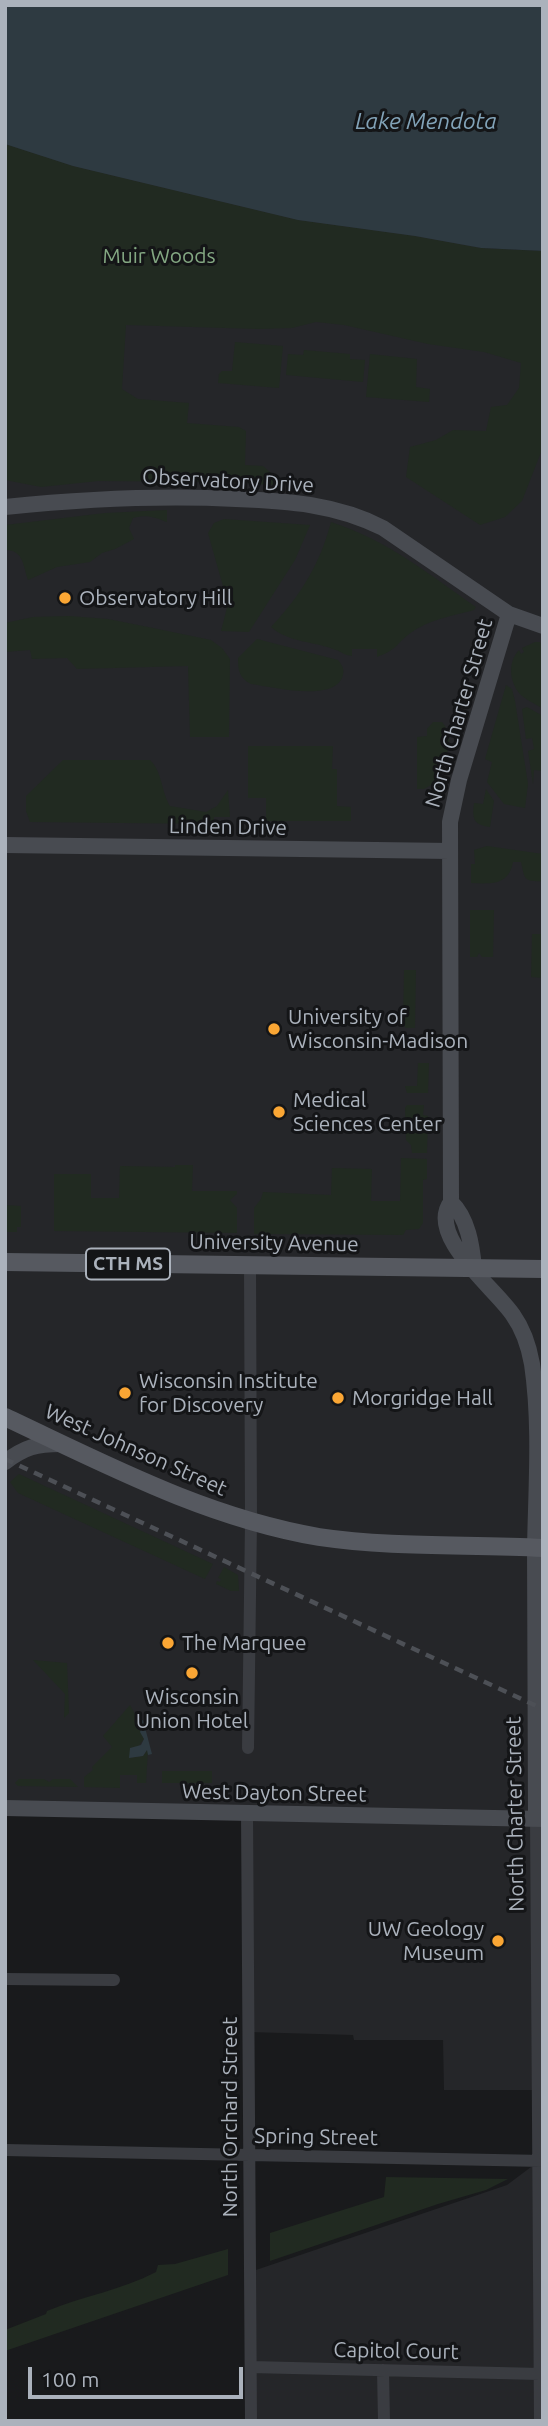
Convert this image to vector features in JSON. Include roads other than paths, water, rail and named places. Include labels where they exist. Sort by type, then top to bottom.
[{"type":"main road","name":"University Avenue","points":[[5,1262],[543,1269]]},
{"type":"main road","name":"West Johnson Street","points":[[5,1417],[162,1491],[251,1521],[355,1541],[539,1548]]},
{"type":"street","name":"Observatory Drive","points":[[5,507],[95,498],[174,496],[262,500],[327,507],[365,519],[383,528],[509,614],[543,626]]},
{"type":"street","name":"North Charter Street","points":[[509,614],[453,803],[450,822],[451,1202],[446,1213],[447,1232],[456,1249],[499,1296],[516,1320],[532,1362],[539,1548],[540,2421]]},
{"type":"street","name":"Linden Drive","points":[[5,845],[450,851]]},
{"type":"street","points":[[248,1748],[250,1265]]},
{"type":"street","points":[[5,1462],[25,1448],[61,1444]]},
{"type":"street","name":"West Dayton Street","points":[[5,1808],[539,1819]]},
{"type":"street","name":"North Orchard Street","points":[[247,1813],[251,2421]]},
{"type":"street","points":[[5,1979],[114,1980]]},
{"type":"street","name":"Spring Street","points":[[5,2150],[541,2161]]},
{"type":"street","name":"Capitol Court","points":[[251,2367],[540,2374]]},
{"type":"street","points":[[383,2370],[384,2421]]},
{"type":"water","name":"Lake Mendota","points":[[5,5],[543,5],[543,251],[481,248],[298,220],[73,166],[5,144]]},
{"type":"water","points":[[143,1720],[152,1754],[148,1755],[147,1750],[143,1756],[129,1758],[130,1748],[141,1745],[144,1739],[139,1721]]},
{"type":"railway","points":[[5,1459],[543,1709]]},
{"type":"place","name":"Observatory Hill","points":[[65,598]]},
{"type":"place","name":"University of Wisconsin-Madison","points":[[274,1029]]},
{"type":"place","name":"Medical Sciences Center","points":[[279,1112]]},
{"type":"place","name":"Wisconsin Institute for Discovery","points":[[125,1393]]},
{"type":"place","name":"Morgridge Hall","points":[[338,1398]]},
{"type":"place","name":"The Marquee","points":[[168,1643]]},
{"type":"place","name":"Wisconsin Union Hotel","points":[[192,1673]]},
{"type":"place","name":"UW Geology Museum","points":[[498,1941]]},
{"type":"park label","name":"Muir Woods","points":[[159,256]]}]
